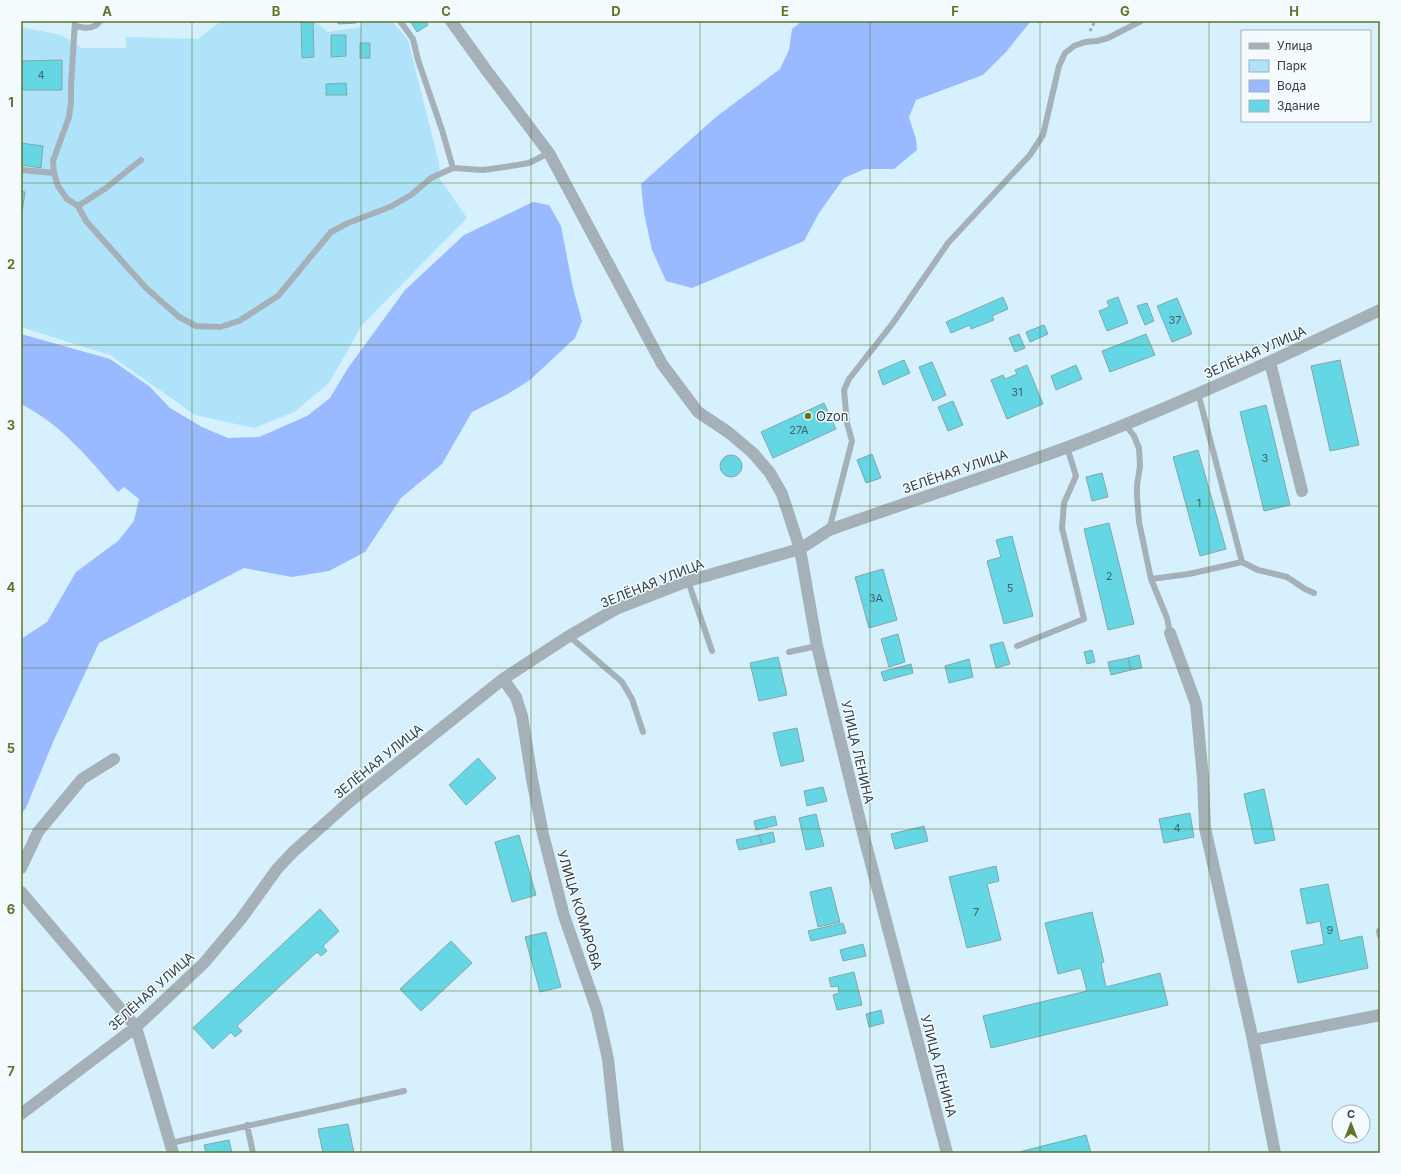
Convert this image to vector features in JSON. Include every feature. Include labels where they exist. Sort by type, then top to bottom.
[{"type":"street","name":"УЛИЦА ЛЕНИНА","points":[[451,21],[549,153],[662,364],[698,412],[728,432],[753,453],[770,473],[782,494],[800,549],[817,646],[864,837],[947,1153]]},
{"type":"street","name":"ЗЕЛЁНАЯ УЛИЦА","points":[[21,1114],[136,1027],[204,963],[241,919],[277,868],[348,803],[503,679],[570,636],[616,609],[688,581],[800,549],[829,530],[1067,447],[1270,362],[1380,310]]},
{"type":"street","points":[[1270,362],[1302,491]]},
{"type":"street","points":[[1170,633],[1196,704],[1203,778],[1205,828],[1253,1040],[1275,1153]]},
{"type":"street","name":"УЛИЦА КОМАРОВА","points":[[503,679],[516,697],[522,716],[543,834],[564,916],[597,1010],[608,1059],[618,1153]]},
{"type":"street","points":[[21,868],[38,832],[82,779],[114,759]]},
{"type":"street","points":[[21,892],[136,1027],[172,1148]]},
{"type":"street","points":[[1253,1040],[1380,1015]]},
{"type":"lane","points":[[100,21],[98,25],[88,28],[75,24],[69,117],[53,161],[54,173],[58,186],[67,199],[78,206],[86,221],[146,288],[179,317],[196,326],[220,327],[239,321],[278,296],[331,232],[348,223],[390,207],[411,195],[431,178],[453,168],[483,170],[529,163],[549,153]]},
{"type":"lane","points":[[400,21],[413,39],[418,60],[442,130],[453,168]]},
{"type":"lane","points":[[829,530],[852,441],[844,390],[849,379],[893,324],[948,243],[1030,155],[1043,135],[1059,66],[1065,53],[1074,46],[1084,42],[1108,38],[1141,21]]},
{"type":"lane","points":[[78,206],[106,188],[141,160]]},
{"type":"lane","points":[[21,170],[54,173]]},
{"type":"lane","points":[[1198,393],[1242,562]]},
{"type":"lane","points":[[1124,424],[1134,436],[1139,448],[1140,466],[1137,485],[1139,522],[1152,580],[1167,618],[1170,633]]},
{"type":"lane","points":[[1017,646],[1084,619],[1062,528],[1064,503],[1076,476],[1067,447]]},
{"type":"lane","points":[[1152,580],[1189,574],[1242,562],[1258,570],[1287,577],[1314,593]]},
{"type":"lane","points":[[688,581],[712,651]]},
{"type":"lane","points":[[570,636],[622,682],[632,699],[643,732]]},
{"type":"lane","points":[[789,652],[817,646]]},
{"type":"lane","points":[[172,1148],[247,1126],[404,1091]]},
{"type":"lane","points":[[247,1126],[253,1153]]},
{"type":"green space","points":[[221,21],[314,21],[328,32],[361,27],[361,21],[392,21],[408,40],[439,163],[440,179],[467,218],[362,325],[329,383],[294,412],[254,428],[195,415],[110,355],[21,327],[21,27],[61,35],[82,48],[126,48],[126,37],[198,39]]},
{"type":"water","points":[[802,21],[1031,21],[1006,52],[983,75],[916,100],[909,117],[916,139],[917,150],[894,169],[865,169],[844,178],[819,213],[804,241],[692,288],[666,281],[652,250],[644,213],[641,184],[716,117],[780,69],[789,50],[792,29]]},
{"type":"water","points":[[533,202],[549,205],[561,226],[573,288],[582,321],[575,338],[530,380],[506,395],[472,412],[442,464],[401,498],[365,552],[329,571],[292,577],[244,568],[99,643],[53,742],[26,808],[21,814],[21,639],[47,622],[76,572],[118,541],[134,521],[139,499],[124,487],[118,492],[74,443],[62,432],[36,412],[21,404],[21,334],[110,359],[149,386],[170,408],[202,427],[228,438],[259,437],[307,416],[330,398],[348,368],[405,290],[464,235]]},
{"type":"building","points":[[338,21],[356,21],[356,23],[338,24]]},
{"type":"building","points":[[410,21],[425,21],[428,25],[417,32]]},
{"type":"building","points":[[301,22],[313,22],[314,57],[302,58]]},
{"type":"building","points":[[331,35],[346,35],[346,56],[331,57]]},
{"type":"building","points":[[360,43],[370,43],[370,58],[360,58]]},
{"type":"building","points":[[62,60],[62,90],[21,90],[21,61]]},
{"type":"building","points":[[346,83],[347,95],[326,95],[326,84]]},
{"type":"building","points":[[21,143],[43,146],[41,168],[21,165]]},
{"type":"building","points":[[21,191],[25,192],[21,219]]},
{"type":"building","points":[[1003,297],[1008,309],[992,316],[994,320],[971,329],[970,325],[951,333],[946,322]]},
{"type":"building","points":[[1118,297],[1128,323],[1107,331],[1099,311],[1109,307],[1107,301]]},
{"type":"building","points":[[1177,298],[1192,334],[1172,342],[1157,306]]},
{"type":"building","points":[[1147,303],[1154,321],[1145,325],[1137,306]]},
{"type":"building","points":[[1044,325],[1048,334],[1030,342],[1026,332]]},
{"type":"building","points":[[1019,334],[1025,348],[1015,352],[1009,338]]},
{"type":"building","points":[[1146,334],[1155,355],[1110,372],[1102,351]]},
{"type":"building","points":[[904,360],[910,373],[883,385],[878,371]]},
{"type":"building","points":[[1340,360],[1359,445],[1330,451],[1311,366]]},
{"type":"building","points":[[932,362],[946,395],[933,401],[919,367]]},
{"type":"building","points":[[1027,365],[1043,404],[1007,419],[991,380],[1003,375],[1005,379],[1017,374],[1015,370]]},
{"type":"building","points":[[1076,365],[1082,379],[1056,390],[1051,376]]},
{"type":"building","points":[[953,401],[963,425],[948,431],[938,407]]},
{"type":"building","points":[[824,403],[836,429],[773,458],[761,432]]},
{"type":"building","points":[[1266,405],[1290,505],[1264,511],[1240,412]]},
{"type":"building","points":[[1198,450],[1226,549],[1200,556],[1173,457]]},
{"type":"building","points":[[872,454],[881,478],[866,483],[857,460]]},
{"type":"building","points":[[731,455],[735,456],[741,462],[741,470],[735,476],[731,477],[727,476],[721,470],[720,466],[721,462],[727,456]]},
{"type":"building","points":[[1102,473],[1108,497],[1092,501],[1086,477]]},
{"type":"building","points":[[1109,523],[1134,624],[1108,630],[1084,529]]},
{"type":"building","points":[[1012,536],[1033,616],[1004,624],[987,561],[1001,557],[996,540]]},
{"type":"building","points":[[883,569],[897,620],[869,628],[855,577]]},
{"type":"building","points":[[898,634],[905,662],[889,667],[881,639]]},
{"type":"building","points":[[1003,642],[1010,664],[996,668],[990,645]]},
{"type":"building","points":[[1092,650],[1095,662],[1087,664],[1084,652]]},
{"type":"building","points":[[1139,655],[1142,668],[1131,670],[1128,658]]},
{"type":"building","points":[[778,657],[787,695],[759,701],[750,663]]},
{"type":"building","points":[[1128,658],[1131,670],[1111,675],[1108,662]]},
{"type":"building","points":[[969,659],[973,677],[949,683],[945,666]]},
{"type":"building","points":[[911,664],[913,673],[884,681],[881,672]]},
{"type":"building","points":[[797,728],[804,761],[781,766],[773,733]]},
{"type":"building","points":[[478,758],[496,778],[466,805],[449,785]]},
{"type":"building","points":[[823,787],[827,801],[807,806],[804,791]]},
{"type":"building","points":[[1264,789],[1275,840],[1255,844],[1244,794]]},
{"type":"building","points":[[1190,813],[1194,837],[1164,843],[1159,819]]},
{"type":"building","points":[[816,814],[824,846],[806,850],[799,818]]},
{"type":"building","points":[[775,816],[777,825],[756,830],[754,821]]},
{"type":"building","points":[[924,826],[928,841],[895,849],[891,834]]},
{"type":"building","points":[[773,832],[775,842],[762,845],[759,835]]},
{"type":"building","points":[[519,835],[536,895],[512,902],[495,842]]},
{"type":"building","points":[[759,835],[762,845],[739,850],[736,840]]},
{"type":"building","points":[[996,866],[999,881],[987,884],[1001,940],[967,948],[949,877]]},
{"type":"building","points":[[1328,884],[1340,941],[1362,936],[1368,968],[1298,983],[1291,951],[1324,944],[1320,921],[1307,924],[1300,889]]},
{"type":"building","points":[[831,887],[840,922],[818,927],[810,892]]},
{"type":"building","points":[[320,909],[339,931],[323,946],[327,951],[321,956],[317,952],[237,1026],[242,1031],[235,1037],[231,1032],[213,1049],[193,1028]]},
{"type":"building","points":[[1092,912],[1104,962],[1101,963],[1106,987],[1160,973],[1168,1005],[991,1048],[983,1016],[1087,991],[1081,968],[1058,974],[1045,923]]},
{"type":"building","points":[[843,923],[846,933],[811,941],[808,931]]},
{"type":"building","points":[[546,932],[561,987],[540,992],[525,937]]},
{"type":"building","points":[[451,941],[472,963],[421,1011],[400,989]]},
{"type":"building","points":[[863,944],[866,956],[843,961],[840,950]]},
{"type":"building","points":[[854,972],[862,1005],[837,1010],[833,995],[839,993],[838,986],[831,987],[829,978]]},
{"type":"building","points":[[881,1010],[884,1023],[869,1027],[866,1014]]},
{"type":"building","points":[[348,1124],[354,1153],[323,1153],[318,1129]]},
{"type":"building","points":[[1086,1135],[1091,1153],[1019,1153],[1019,1152]]},
{"type":"building","points":[[229,1140],[232,1153],[206,1153],[204,1145]]},
{"type":"place","name":"Ozon","points":[[808,416]]}]
